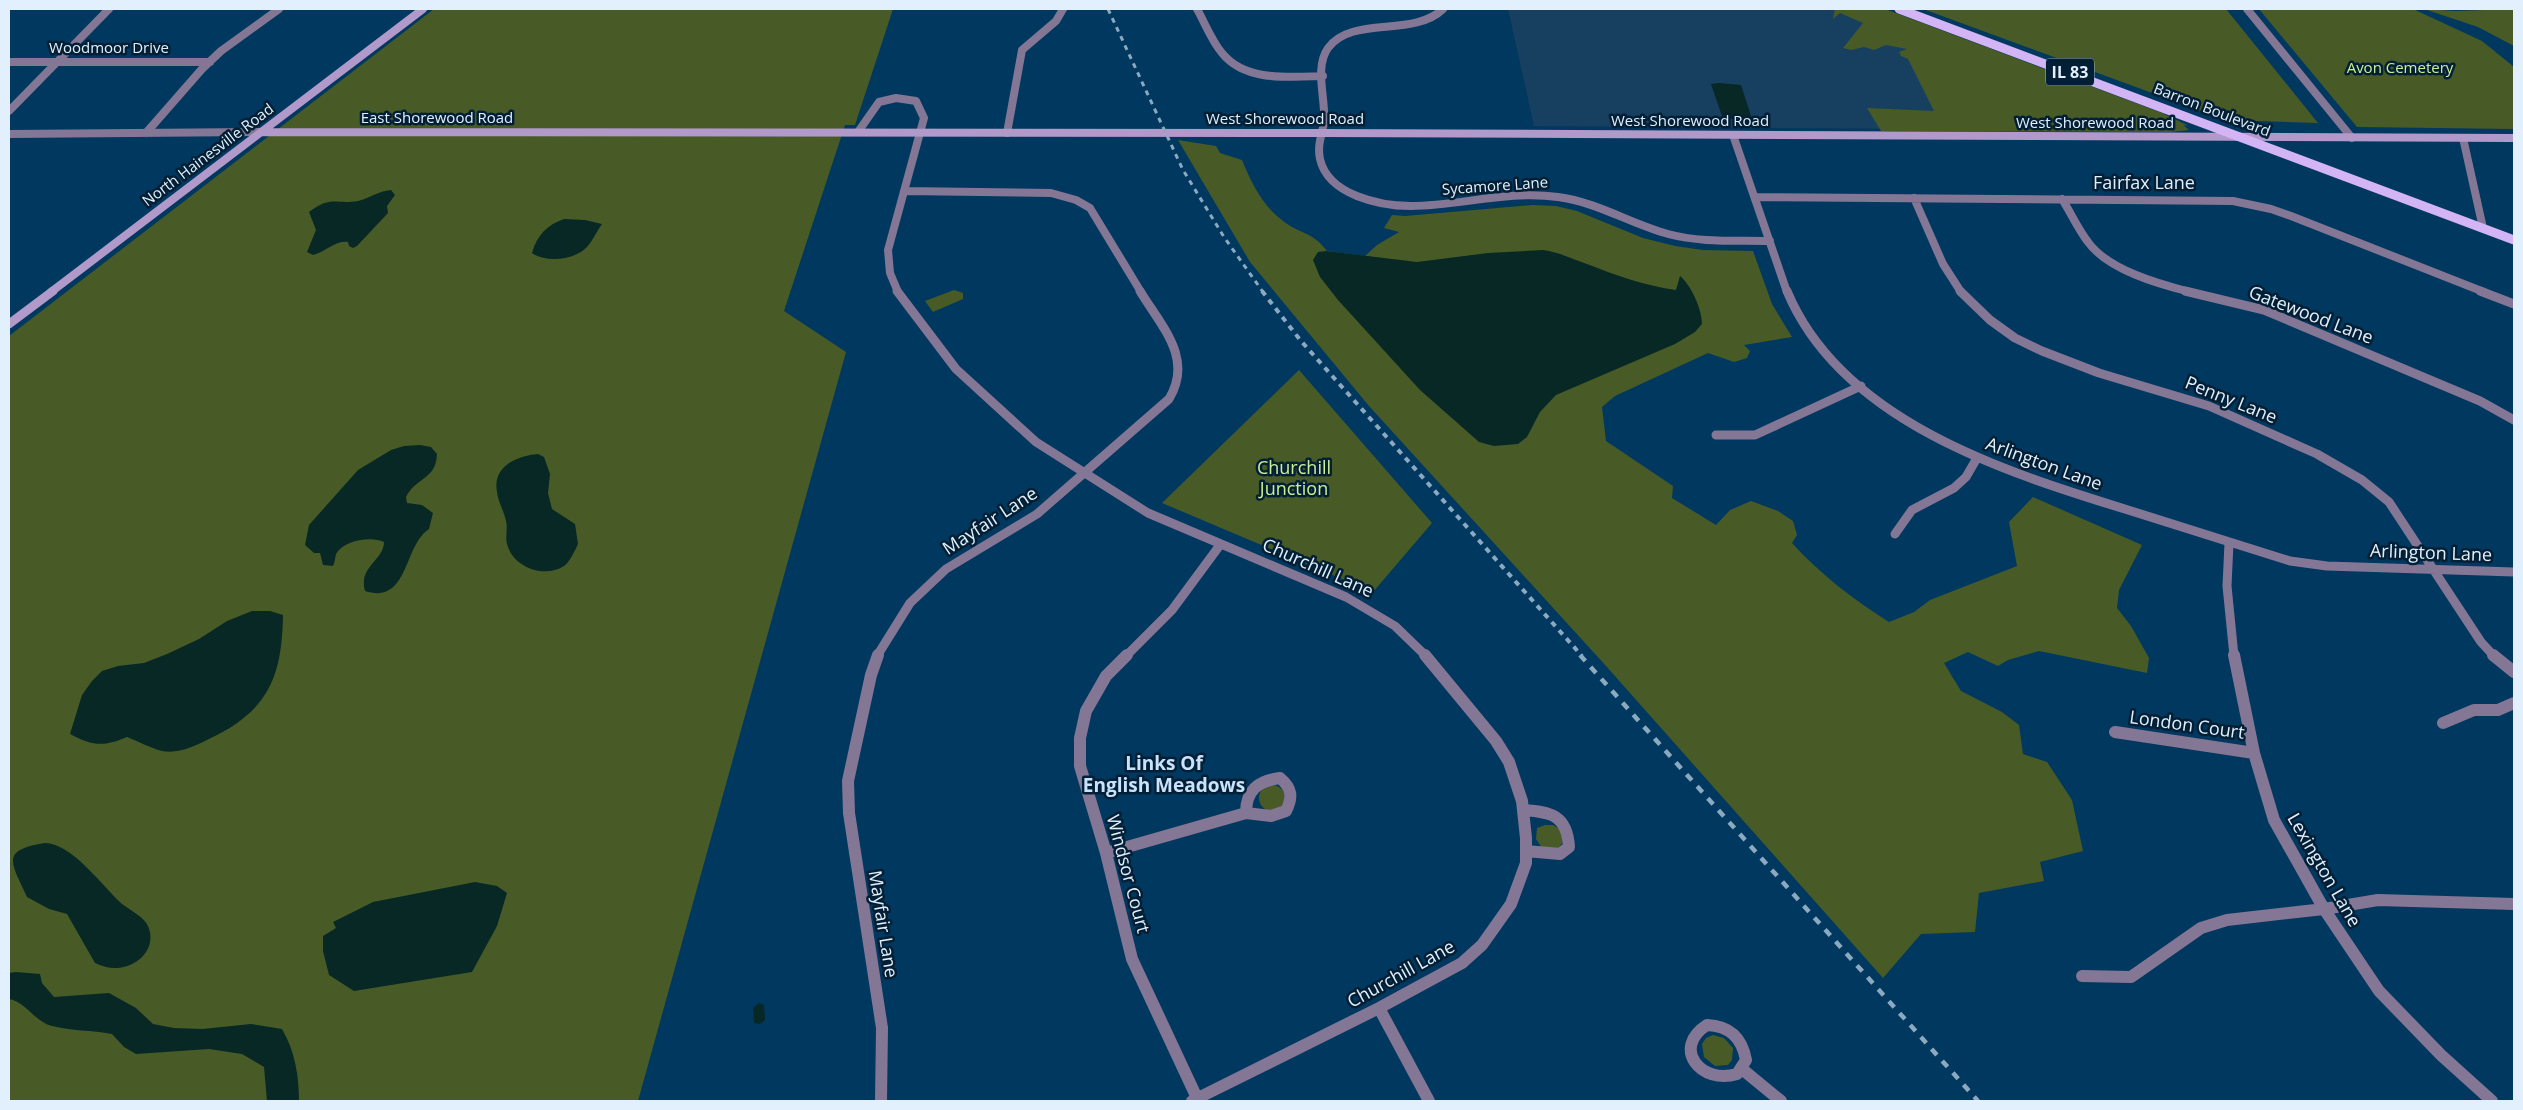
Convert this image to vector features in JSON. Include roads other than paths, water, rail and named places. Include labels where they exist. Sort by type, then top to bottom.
[{"type":"main road","name":"North Hainesville Road","points":[[9,324],[423,9]]},
{"type":"main road","name":"Barron Boulevard","points":[[1899,9],[2514,240]]},
{"type":"main road","name":"East Shorewood Road","points":[[261,132],[862,132]]},
{"type":"main road","name":"West Shorewood Road","points":[[862,132],[2514,138]]},
{"type":"street","points":[[9,111],[109,9]]},
{"type":"street","points":[[146,133],[210,62],[279,9]]},
{"type":"street","points":[[1007,132],[1022,50],[1030,41],[1058,21],[1063,9]]},
{"type":"street","points":[[1197,9],[1222,52],[1230,62],[1246,70],[1264,74],[1323,76]]},
{"type":"street","name":"Sycamore Lane","points":[[1442,9],[1428,18],[1405,26],[1380,27],[1343,35],[1330,44],[1323,55],[1324,125],[1318,144],[1320,158],[1326,173],[1341,186],[1374,202],[1412,206],[1526,195],[1553,196],[1584,202],[1649,228],[1687,238],[1705,240],[1770,240]]},
{"type":"street","points":[[2242,9],[2347,138]]},
{"type":"street","points":[[2248,9],[2347,138]]},
{"type":"street","name":"Woodmoor Drive","points":[[9,62],[210,62]]},
{"type":"street","name":"Churchill Lane","points":[[862,132],[879,102],[896,98],[916,101],[924,118],[888,250],[890,273],[898,292],[956,369],[1036,442],[1148,513],[1346,597],[1395,626],[1415,644],[1504,755],[1520,793],[1523,810],[1526,863],[1511,904],[1482,945],[1462,963],[1379,1008],[1195,1100]]},
{"type":"street","name":"East Shorewood Road","points":[[9,134],[261,132]]},
{"type":"street","name":"Arlington Lane","points":[[1733,135],[1788,294],[1806,327],[1840,368],[1861,386],[1910,423],[1938,439],[1977,458],[2031,480],[2290,561],[2327,566],[2514,572]]},
{"type":"street","points":[[2463,138],[2482,228]]},
{"type":"street","name":"Mayfair Lane","points":[[881,1101],[882,1028],[849,813],[848,781],[871,675],[878,654],[910,603],[946,569],[1036,514],[1169,399],[1177,386],[1180,371],[1177,352],[1097,216],[1090,208],[1076,200],[1051,192],[904,191]]},
{"type":"street","name":"Fairfax Lane","points":[[1755,197],[2217,200],[2252,204],[2291,216],[2514,304]]},
{"type":"street","name":"Penny Lane","points":[[1914,198],[1957,286],[1980,312],[1999,327],[2044,353],[2076,365],[2189,399],[2339,464],[2361,477],[2390,502],[2481,642],[2496,658],[2514,672]]},
{"type":"street","name":"Gatewood Lane","points":[[2062,199],[2088,244],[2122,270],[2166,286],[2264,310],[2480,401],[2514,420]]},
{"type":"street","points":[[1716,435],[1755,435],[1861,386]]},
{"type":"street","points":[[1895,534],[1912,510],[1954,488],[1966,477],[1977,458]]},
{"type":"street","name":"Lexington Lane","points":[[2229,543],[2227,586],[2231,637],[2254,753],[2274,820],[2324,909],[2379,991],[2434,1050],[2487,1100]]},
{"type":"street","name":"Windsor Court","points":[[1195,1100],[1132,959],[1106,853],[1080,766],[1080,738],[1086,711],[1096,690],[1109,672],[1172,610],[1220,545]]},
{"type":"street","points":[[2443,723],[2474,710],[2498,710],[2514,703]]},
{"type":"street","name":"London Court","points":[[2115,732],[2159,740],[2188,740],[2218,744],[2254,753]]},
{"type":"street","points":[[1523,810],[1543,811],[1557,816],[1566,828],[1570,841],[1569,847],[1560,854],[1526,851]]},
{"type":"street","points":[[1106,853],[1246,813]]},
{"type":"street","points":[[2082,976],[2131,977],[2189,935],[2201,928],[2218,923],[2378,900],[2514,904]]},
{"type":"street","points":[[1379,1008],[1429,1101]]},
{"type":"street","points":[[1717,1025],[1735,1034],[1745,1051],[1746,1060],[1742,1069],[1730,1078],[1722,1079],[1704,1072],[1697,1065],[1691,1052],[1691,1040],[1694,1033],[1700,1028],[1717,1025]]},
{"type":"street","points":[[1742,1069],[1781,1101]]},
{"type":"railway","points":[[1108,9],[1183,170],[1224,237],[1263,292]]},
{"type":"railway","points":[[1262,291],[1301,341],[1582,656]]},
{"type":"railway","points":[[1580,655],[1978,1101]]},
{"type":"district","name":"Links Of English Meadows","points":[[1164,774]]},
{"type":"park label","name":"Avon Cemetery","points":[[2400,68]]},
{"type":"park label","name":"Churchill Junction","points":[[1294,478]]}]
